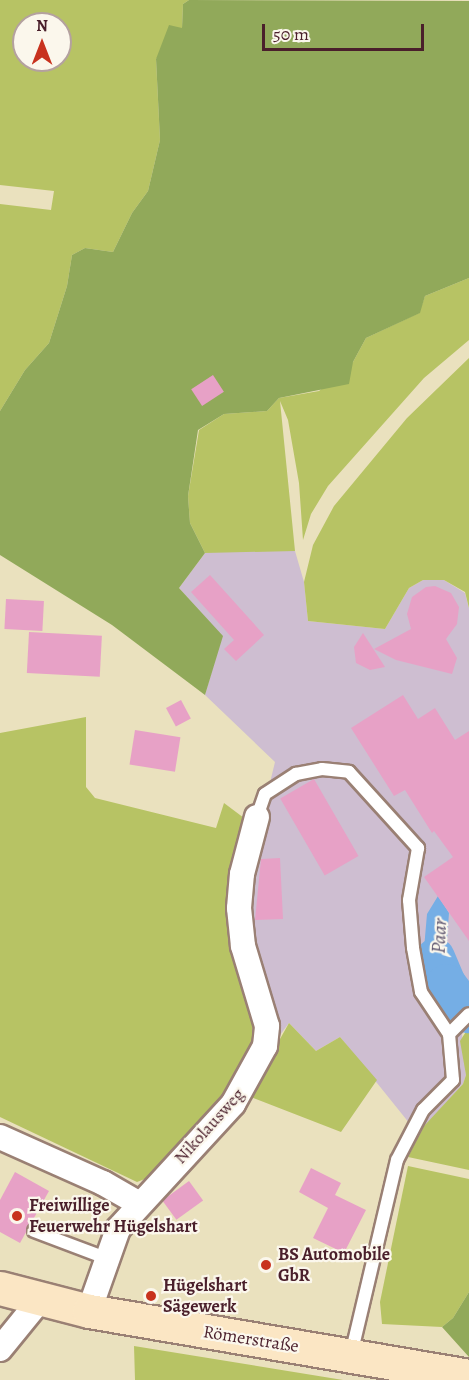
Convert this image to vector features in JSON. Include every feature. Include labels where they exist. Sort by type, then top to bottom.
[{"type":"main road","name":"Römerstraße","points":[[0,1288],[39,1301],[89,1311],[469,1376]]},
{"type":"street","name":"Nikolausweg","points":[[89,1311],[118,1228],[138,1203],[233,1104],[265,1046],[267,1026],[243,946],[239,908],[242,874],[257,818]]},
{"type":"street","points":[[0,1137],[103,1183],[138,1203]]},
{"type":"street","points":[[0,1349],[39,1301]]},
{"type":"lane","points":[[257,818],[265,794],[296,774],[322,769],[349,772],[418,848],[409,900],[413,948],[421,992],[449,1034],[453,1080],[423,1110],[397,1160],[351,1355]]},
{"type":"lane","points":[[449,1034],[465,1018]]},
{"type":"lane","points":[[34,1231],[106,1258]]},
{"type":"shaded area","points":[[226,549],[295,551],[304,582],[308,621],[385,629],[409,588],[423,580],[444,580],[465,593],[469,608],[469,1027],[462,1034],[466,1075],[463,1084],[418,1134],[340,1037],[316,1051],[289,1023],[280,1035],[274,1027],[253,954],[246,881],[275,762],[205,695],[222,636],[179,588],[205,553]]},
{"type":"green space","points":[[0,0],[189,0],[183,4],[182,28],[156,59],[160,140],[148,191],[132,213],[113,252],[85,248],[72,255],[67,286],[49,343],[25,370],[0,411],[0,204],[51,210],[54,191],[0,185]]},
{"type":"green space","points":[[189,0],[469,1],[469,278],[425,296],[420,313],[366,338],[353,362],[349,384],[279,398],[267,411],[224,414],[198,430],[188,496],[190,523],[205,553],[179,588],[223,636],[205,695],[112,625],[0,555],[0,411],[25,370],[49,343],[67,286],[72,255],[85,248],[113,252],[132,213],[148,191],[160,140],[156,59],[169,25],[182,28],[183,4]]},
{"type":"green space","points":[[469,278],[469,340],[424,378],[328,486],[311,514],[303,540],[299,483],[288,420],[280,401],[295,551],[205,553],[190,523],[188,496],[199,430],[224,414],[267,411],[279,398],[319,391],[353,362],[366,338],[419,313],[425,296]]},
{"type":"green space","points":[[469,358],[469,608],[465,592],[444,580],[423,580],[409,588],[385,629],[308,621],[304,582],[313,545],[334,506],[407,418]]},
{"type":"green space","points":[[86,717],[86,787],[95,798],[216,828],[224,803],[248,821],[253,1045],[240,1081],[150,1177],[137,1182],[0,1117],[0,733]]},
{"type":"green space","points":[[289,1023],[316,1051],[340,1037],[377,1080],[341,1132],[248,1096]]},
{"type":"green space","points":[[469,1027],[469,1170],[408,1157],[424,1126],[463,1084],[466,1075],[460,1041]]},
{"type":"green space","points":[[408,1166],[469,1179],[469,1292],[453,1318],[442,1327],[382,1324],[380,1302]]},
{"type":"green space","points":[[469,1292],[469,1357],[442,1327],[453,1318]]},
{"type":"green space","points":[[134,1346],[343,1380],[135,1380]]},
{"type":"water","points":[[438,896],[449,913],[447,940],[450,971],[467,998],[453,1009],[432,985],[423,960],[427,914]]},
{"type":"building","points":[[213,375],[224,392],[202,406],[191,389]]},
{"type":"building","points":[[210,575],[264,635],[236,661],[224,649],[234,640],[191,592]]},
{"type":"building","points":[[435,586],[451,593],[459,607],[457,624],[446,639],[457,658],[452,674],[396,660],[374,649],[411,629],[407,614],[412,597],[426,587]]},
{"type":"building","points":[[6,599],[44,601],[42,631],[4,629]]},
{"type":"building","points":[[29,632],[102,636],[100,677],[27,673]]},
{"type":"building","points":[[363,633],[385,667],[370,670],[356,663],[354,647]]},
{"type":"building","points":[[403,695],[418,719],[435,708],[455,740],[469,731],[469,941],[424,877],[453,857],[434,831],[432,833],[405,790],[394,796],[351,728]]},
{"type":"building","points":[[181,700],[191,719],[176,727],[166,708]]},
{"type":"building","points":[[135,730],[180,737],[175,772],[130,765]]},
{"type":"building","points":[[314,779],[359,856],[325,876],[280,798]]},
{"type":"building","points":[[280,858],[283,919],[255,920],[261,859]]},
{"type":"building","points":[[311,1168],[341,1183],[335,1195],[366,1210],[344,1253],[313,1238],[328,1208],[299,1192]]},
{"type":"building","name":"Freiwillige Feuerwehr Hügelshart","points":[[15,1172],[49,1191],[20,1243],[0,1232],[0,1200]]},
{"type":"building","points":[[189,1181],[203,1200],[176,1220],[162,1200]]},
{"type":"waterway","name":"Paar","points":[[435,957],[446,983],[469,1013]]},
{"type":"place","name":"Freiwillige Feuerwehr Hügelshart","points":[[17,1216]]},
{"type":"place","name":"BS Automobile GbR","points":[[266,1265]]},
{"type":"place","name":"Hügelshart Sägewerk","points":[[151,1296]]}]
